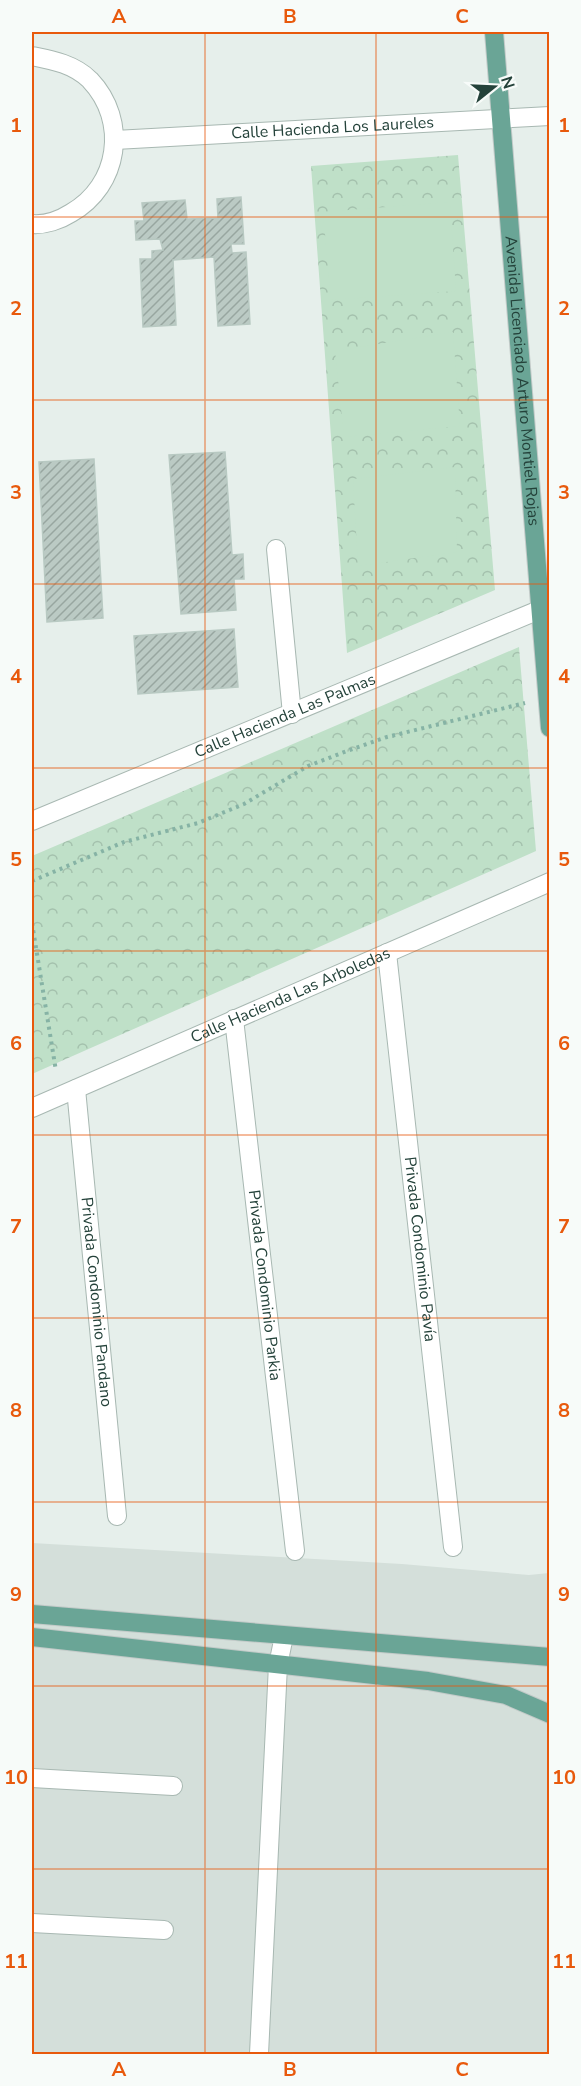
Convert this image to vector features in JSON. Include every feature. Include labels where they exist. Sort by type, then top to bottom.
[{"type":"main road","name":"Avenida Licenciado Arturo Montiel Rojas","points":[[494,32],[549,728]]},
{"type":"main road","points":[[32,1614],[549,1658]]},
{"type":"main road","points":[[32,1638],[428,1681],[506,1695],[549,1714]]},
{"type":"street","points":[[32,57],[62,62],[89,80],[108,107],[115,140],[111,164],[101,187],[84,206],[62,218],[32,224]]},
{"type":"street","name":"Calle Hacienda Los Laureles","points":[[115,140],[549,116]]},
{"type":"street","points":[[276,549],[292,714]]},
{"type":"street","name":"Calle Hacienda Las Palmas","points":[[32,821],[539,610]]},
{"type":"street","name":"Calle Hacienda Las Arboledas","points":[[32,1108],[549,882]]},
{"type":"street","name":"Privada Condominio Pavía","points":[[387,953],[453,1547]]},
{"type":"street","name":"Privada Condominio Parkia","points":[[234,1019],[295,1551]]},
{"type":"street","name":"Privada Condominio Pandano","points":[[68,1092],[117,1516]]},
{"type":"street","points":[[259,2055],[278,1665],[284,1636]]},
{"type":"street","points":[[32,1778],[173,1786]]},
{"type":"street","points":[[32,1923],[164,1930]]},
{"type":"path","points":[[32,880],[124,842],[198,823],[244,804],[308,766],[347,751],[387,737],[547,698]]},
{"type":"path","points":[[32,923],[68,1092]]},
{"type":"shaded area","points":[[32,1543],[402,1564],[529,1575],[549,1573],[549,2054],[32,2054]]},
{"type":"green space","points":[[458,155],[495,590],[347,653],[311,166]]},
{"type":"green space","points":[[450,202],[456,291],[331,300],[323,212]]},
{"type":"green space","points":[[453,332],[460,426],[344,437],[335,351]]},
{"type":"green space","points":[[455,467],[457,552],[358,566],[353,479]]},
{"type":"green space","points":[[519,647],[536,851],[32,1074],[32,856]]},
{"type":"building","points":[[241,197],[244,244],[231,244],[232,253],[246,252],[250,324],[218,326],[214,257],[173,260],[176,325],[143,327],[140,259],[152,259],[152,251],[163,250],[160,239],[136,240],[135,221],[144,221],[142,203],[185,200],[187,219],[218,218],[217,199]]},
{"type":"building","points":[[225,452],[232,555],[243,554],[244,579],[234,579],[236,610],[181,614],[169,455]]},
{"type":"building","points":[[94,459],[103,618],[47,622],[39,462]]},
{"type":"building","points":[[234,629],[238,687],[138,694],[134,636]]}]
